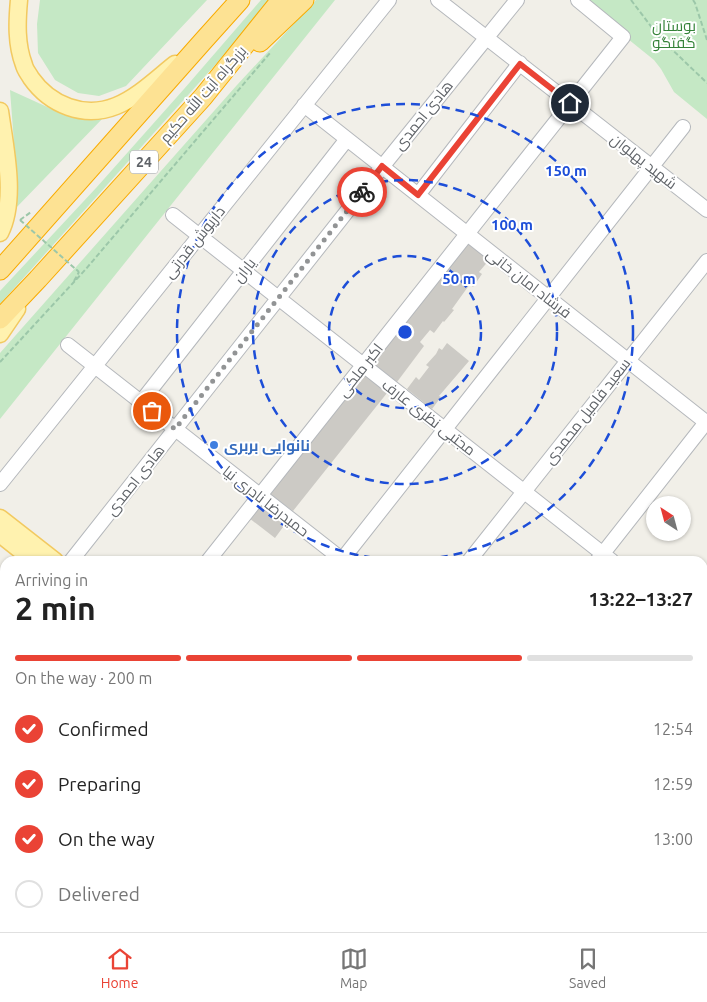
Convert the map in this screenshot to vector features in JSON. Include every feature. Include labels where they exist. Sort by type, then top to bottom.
[{"type":"highway","points":[[204,40],[234,0]]},
{"type":"highway","name":"24","points":[[0,270],[240,0]]},
{"type":"highway","name":"بزرگراه آیت الله حکیم","points":[[0,319],[203,97],[281,0]]},
{"type":"highway","points":[[203,97],[304,0]]},
{"type":"main road","points":[[19,0],[18,34],[24,67],[42,91],[72,109],[101,110],[120,104],[140,92],[204,40]]},
{"type":"main road","points":[[0,111],[8,176],[6,218],[0,234]]},
{"type":"main road","points":[[0,334],[38,279]]},
{"type":"main road","points":[[0,518],[49,556]]},
{"type":"main road","points":[[0,534],[28,556]]},
{"type":"street","name":"داریوش قدرتی","points":[[0,484],[389,0]]},
{"type":"street","name":"شهید پهلوان","points":[[438,0],[707,210]]},
{"type":"street","name":"هادی احمدی","points":[[75,556],[382,166],[517,0]]},
{"type":"street","name":"اکبر ملکی","points":[[212,556],[623,37],[578,0]]},
{"type":"street","points":[[418,195],[520,64]]},
{"type":"street","name":"فرشاد امان خانی","points":[[304,105],[707,422]]},
{"type":"street","points":[[346,556],[684,126]]},
{"type":"street","name":"یاران","points":[[141,402],[347,139]]},
{"type":"street","name":"مجتبی نظری عارف","points":[[173,215],[524,491],[600,556]]},
{"type":"street","name":"سعید فامیل محمدی","points":[[473,556],[707,261]]},
{"type":"street","name":"حمیدرضا نادری نیا","points":[[68,345],[336,556]]},
{"type":"street","points":[[606,556],[707,422]]},
{"type":"path","points":[[631,0],[659,37],[707,83]]},
{"type":"path","points":[[692,0],[695,3],[707,40]]},
{"type":"path","points":[[0,362],[70,287],[274,49]]},
{"type":"path","points":[[34,210],[20,220],[79,272],[70,287]]},
{"type":"green space","points":[[40,0],[207,0],[126,86],[99,96],[78,93],[55,80],[38,53],[37,24]]},
{"type":"green space","points":[[261,0],[270,0],[216,64],[0,304],[0,291],[96,188]]},
{"type":"green space","points":[[316,0],[335,0],[0,419],[0,353],[237,85]]},
{"type":"green space","name":"بوستان گفتگو","points":[[587,0],[707,0],[707,119],[674,92],[654,60],[628,39]]},
{"type":"green space","points":[[10,90],[67,116],[104,117],[14,210],[14,143]]},
{"type":"building","points":[[468,242],[490,259],[479,272],[482,274],[473,287],[470,284],[444,322],[434,333],[430,330],[420,342],[424,346],[397,382],[374,364],[373,361]]},
{"type":"building","points":[[447,343],[469,361],[439,396],[441,397],[432,409],[407,389],[416,377],[419,380],[429,367],[426,365],[439,348],[442,350]]},
{"type":"building","points":[[361,376],[366,376],[387,393],[293,511],[270,494],[270,491]]},
{"type":"building","points":[[263,506],[286,523],[275,538],[249,518],[257,507]]},
{"type":"way so far","points":[[152,411],[175,429],[362,192]]},
{"type":"place","name":"نانوایی بربری","points":[[214,445]]},
{"type":"route","points":[[362,192],[382,166],[418,195],[520,64],[570,103]]}]
